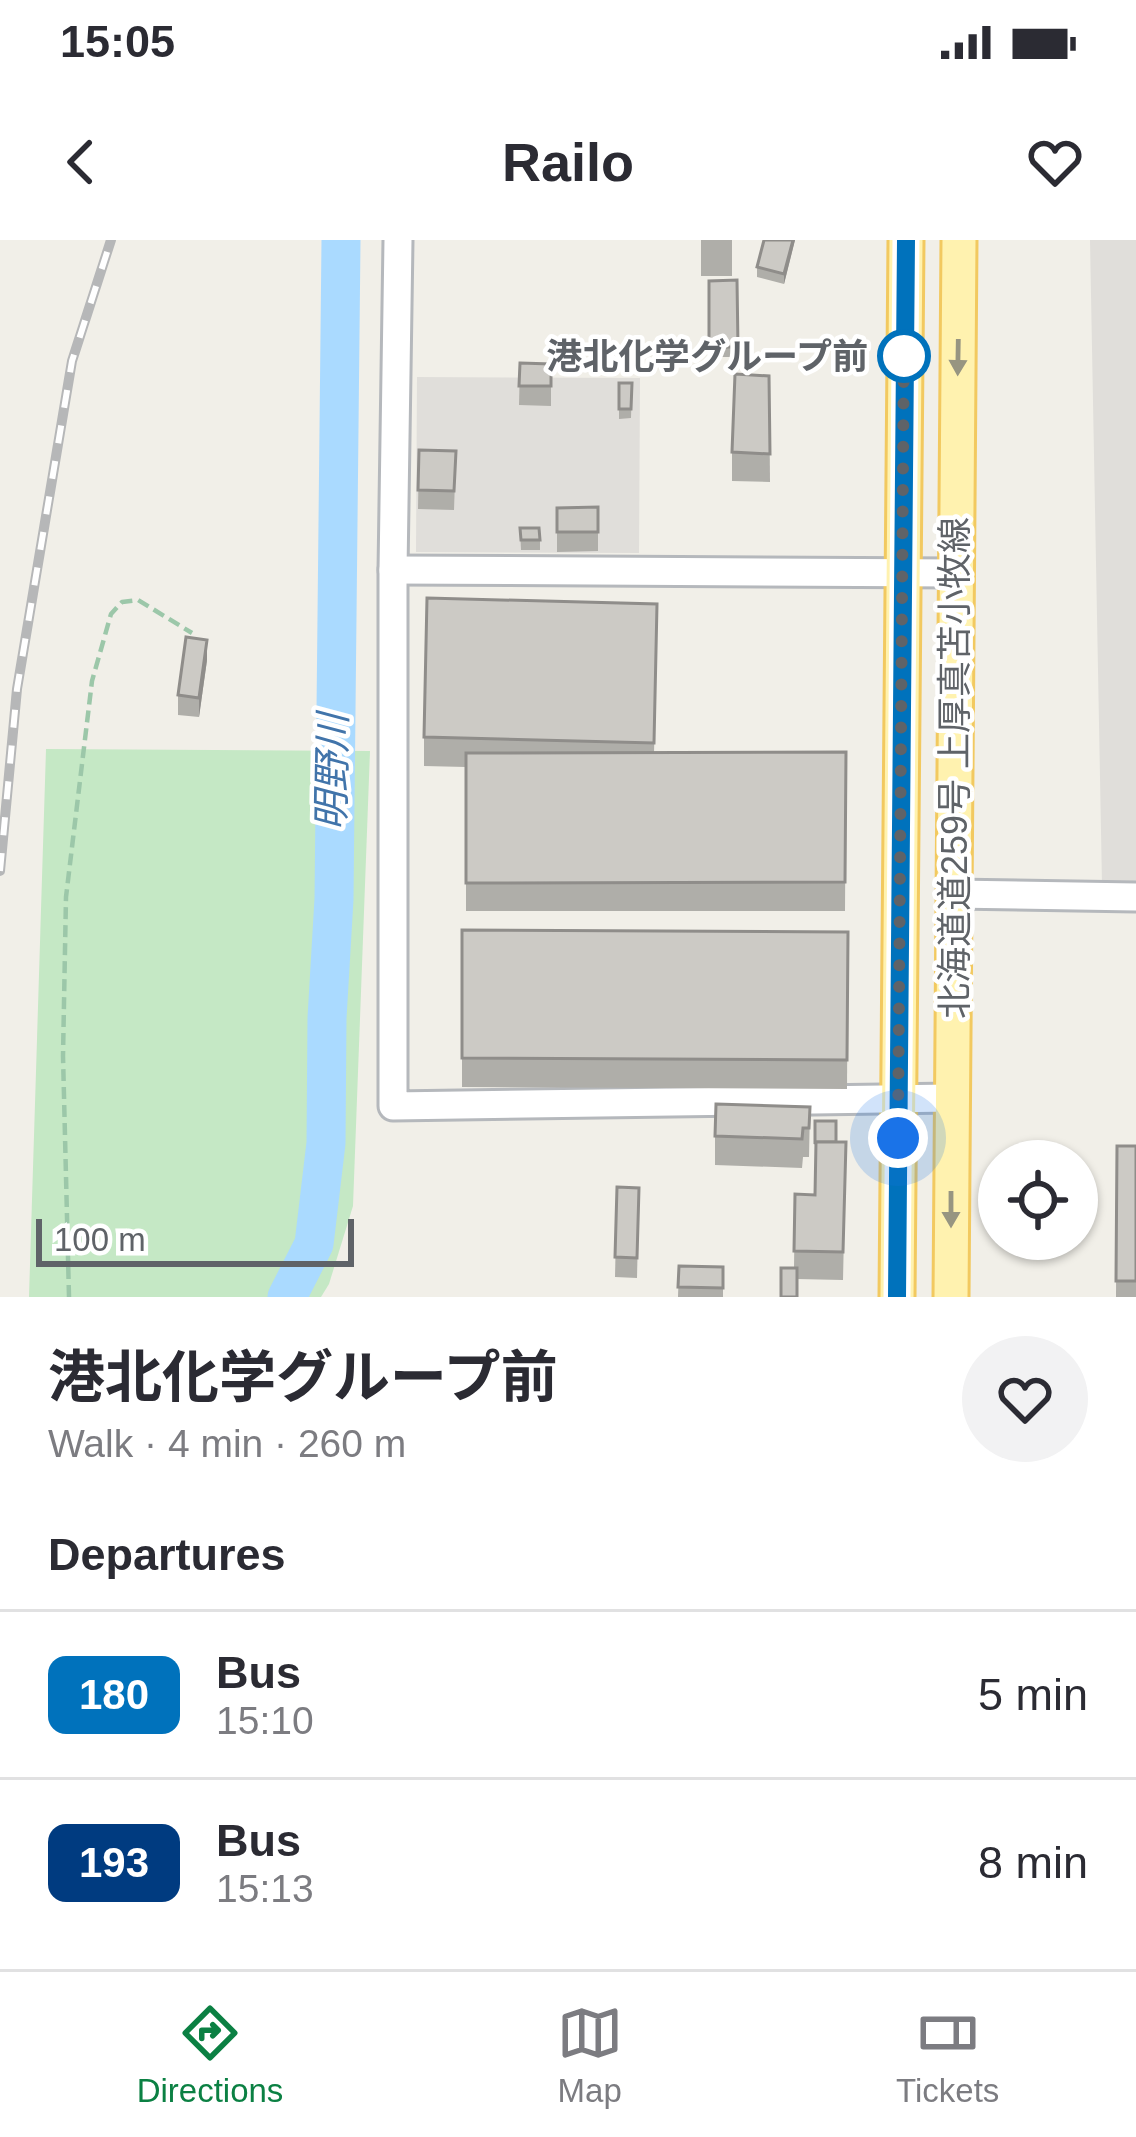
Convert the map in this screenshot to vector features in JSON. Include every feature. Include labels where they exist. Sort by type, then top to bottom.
[{"type":"main road","name":"北海道道259号 上厚真苫小牧線","points":[[897,1297],[906,240]]},
{"type":"main road","name":"北海道道259号 上厚真苫小牧線","points":[[951,1297],[959,240]]},
{"type":"street","points":[[398,240],[393,1106],[952,1098]]},
{"type":"street","points":[[393,570],[956,573]]},
{"type":"street","points":[[953,894],[1136,897]]},
{"type":"path","points":[[69,1297],[63,1056],[66,897],[92,681],[111,614],[122,602],[138,600],[192,632]]},
{"type":"shaded area","points":[[1090,240],[1136,240],[1136,885],[1102,884]]},
{"type":"shaded area","points":[[417,377],[640,378],[639,553],[416,552]]},
{"type":"green space","points":[[46,749],[370,751],[353,1206],[321,1297],[29,1297]]},
{"type":"building","points":[[764,240],[793,240],[784,274],[757,267]]},
{"type":"building","points":[[737,280],[738,347],[709,347],[709,281]]},
{"type":"building","points":[[520,363],[551,364],[551,386],[519,386]]},
{"type":"building","points":[[735,374],[769,376],[770,454],[732,452]]},
{"type":"building","points":[[619,383],[632,383],[631,409],[619,409]]},
{"type":"building","points":[[419,450],[456,451],[454,491],[418,490]]},
{"type":"building","points":[[598,507],[598,532],[557,532],[557,508]]},
{"type":"building","points":[[520,528],[539,528],[540,540],[521,540]]},
{"type":"building","points":[[427,598],[657,604],[654,743],[424,737]]},
{"type":"building","points":[[186,637],[207,640],[199,698],[178,695]]},
{"type":"building","points":[[846,752],[845,882],[466,883],[466,753]]},
{"type":"building","points":[[462,930],[848,932],[847,1060],[462,1058]]},
{"type":"building","points":[[716,1104],[810,1107],[809,1128],[803,1128],[802,1139],[715,1136]]},
{"type":"building","points":[[815,1121],[836,1121],[836,1142],[815,1144]]},
{"type":"building","points":[[816,1142],[846,1142],[843,1252],[794,1251],[795,1194],[815,1195]]},
{"type":"building","points":[[1117,1146],[1136,1146],[1136,1281],[1116,1281]]},
{"type":"building","points":[[617,1187],[639,1188],[637,1258],[615,1257]]},
{"type":"building","points":[[679,1266],[723,1267],[723,1288],[678,1287]]},
{"type":"building","points":[[781,1268],[797,1268],[797,1297],[781,1297]]},
{"type":"waterway","name":"明野川","points":[[287,1297],[314,1244],[326,1143],[334,899],[341,240]]},
{"type":"railway","points":[[0,871],[17,689],[72,361],[111,240]]},
{"type":"bus line","name":"180","points":[[897,1297],[906,240]]},
{"type":"place","name":"港北化学グループ前","points":[[904,356]]},
{"type":"route","points":[[898,1138],[904,335],[904,356]]}]
